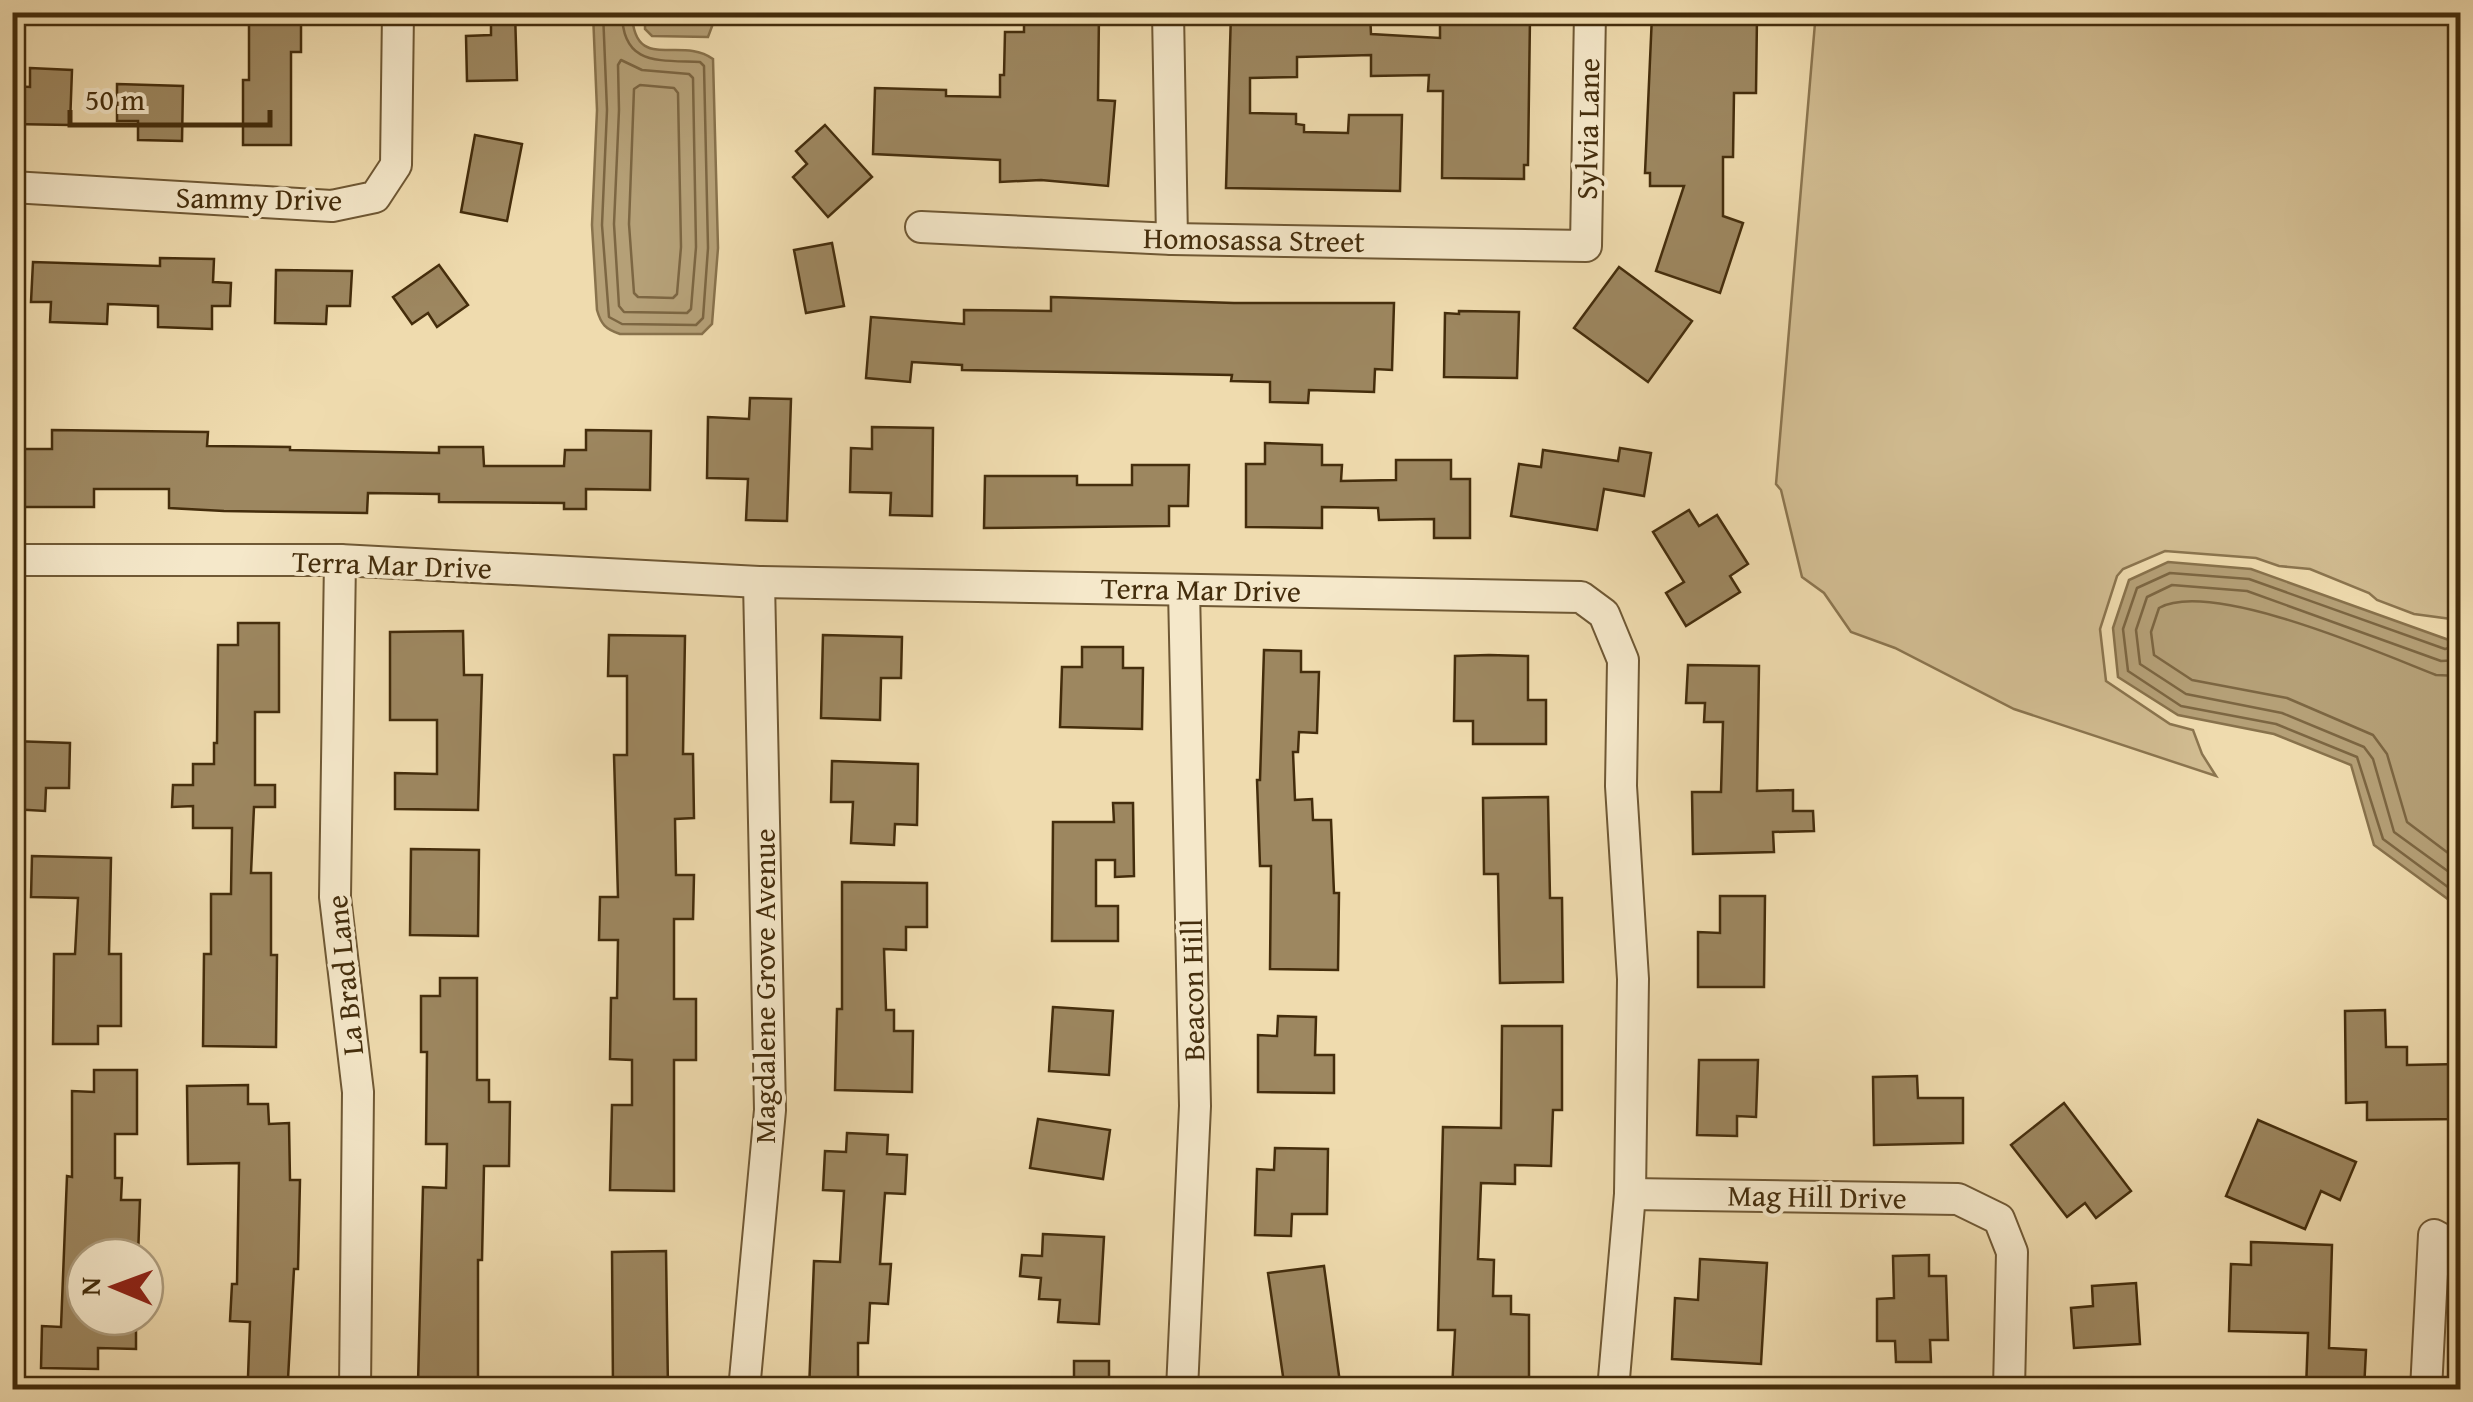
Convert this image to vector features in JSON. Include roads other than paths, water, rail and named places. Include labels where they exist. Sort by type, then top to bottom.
[{"type":"street","name":"Sammy Drive","points":[[12,187],[332,206],[375,197],[396,165],[398,12]]},
{"type":"street","points":[[1168,12],[1172,240]]},
{"type":"street","name":"Sylvia Lane","points":[[1586,246],[1590,12]]},
{"type":"street","name":"Homosassa Street","points":[[921,227],[1172,240],[1586,246]]},
{"type":"street","name":"Terra Mar Drive","points":[[12,560],[340,560],[760,582],[1581,597],[1604,614],[1623,660],[1620,786],[1633,979],[1630,1194],[1613,1390]]},
{"type":"street","name":"La Brad Lane","points":[[340,560],[335,898],[358,1092],[355,1390]]},
{"type":"street","name":"Magdalene Grove Avenue","points":[[744,1390],[770,1110],[760,582]]},
{"type":"street","name":"Beacon Hill","points":[[1182,1390],[1196,1106],[1184,590]]},
{"type":"street","name":"Mag Hill Drive","points":[[1630,1194],[1958,1199],[2000,1219],[2012,1252],[2009,1390]]},
{"type":"street","points":[[2426,1390],[2434,1235],[2460,1249]]},
{"type":"water","points":[[645,12],[717,13],[708,37],[652,36],[645,29]]},
{"type":"water","points":[[593,13],[632,13],[641,43],[661,50],[687,50],[713,59],[718,248],[712,324],[702,334],[620,334],[607,328],[597,310],[592,225],[597,110]]},
{"type":"water","points":[[2168,562],[2251,569],[2449,640],[2460,633],[2460,908],[2374,845],[2351,765],[2274,734],[2178,715],[2118,677],[2113,628],[2129,580]]}]
